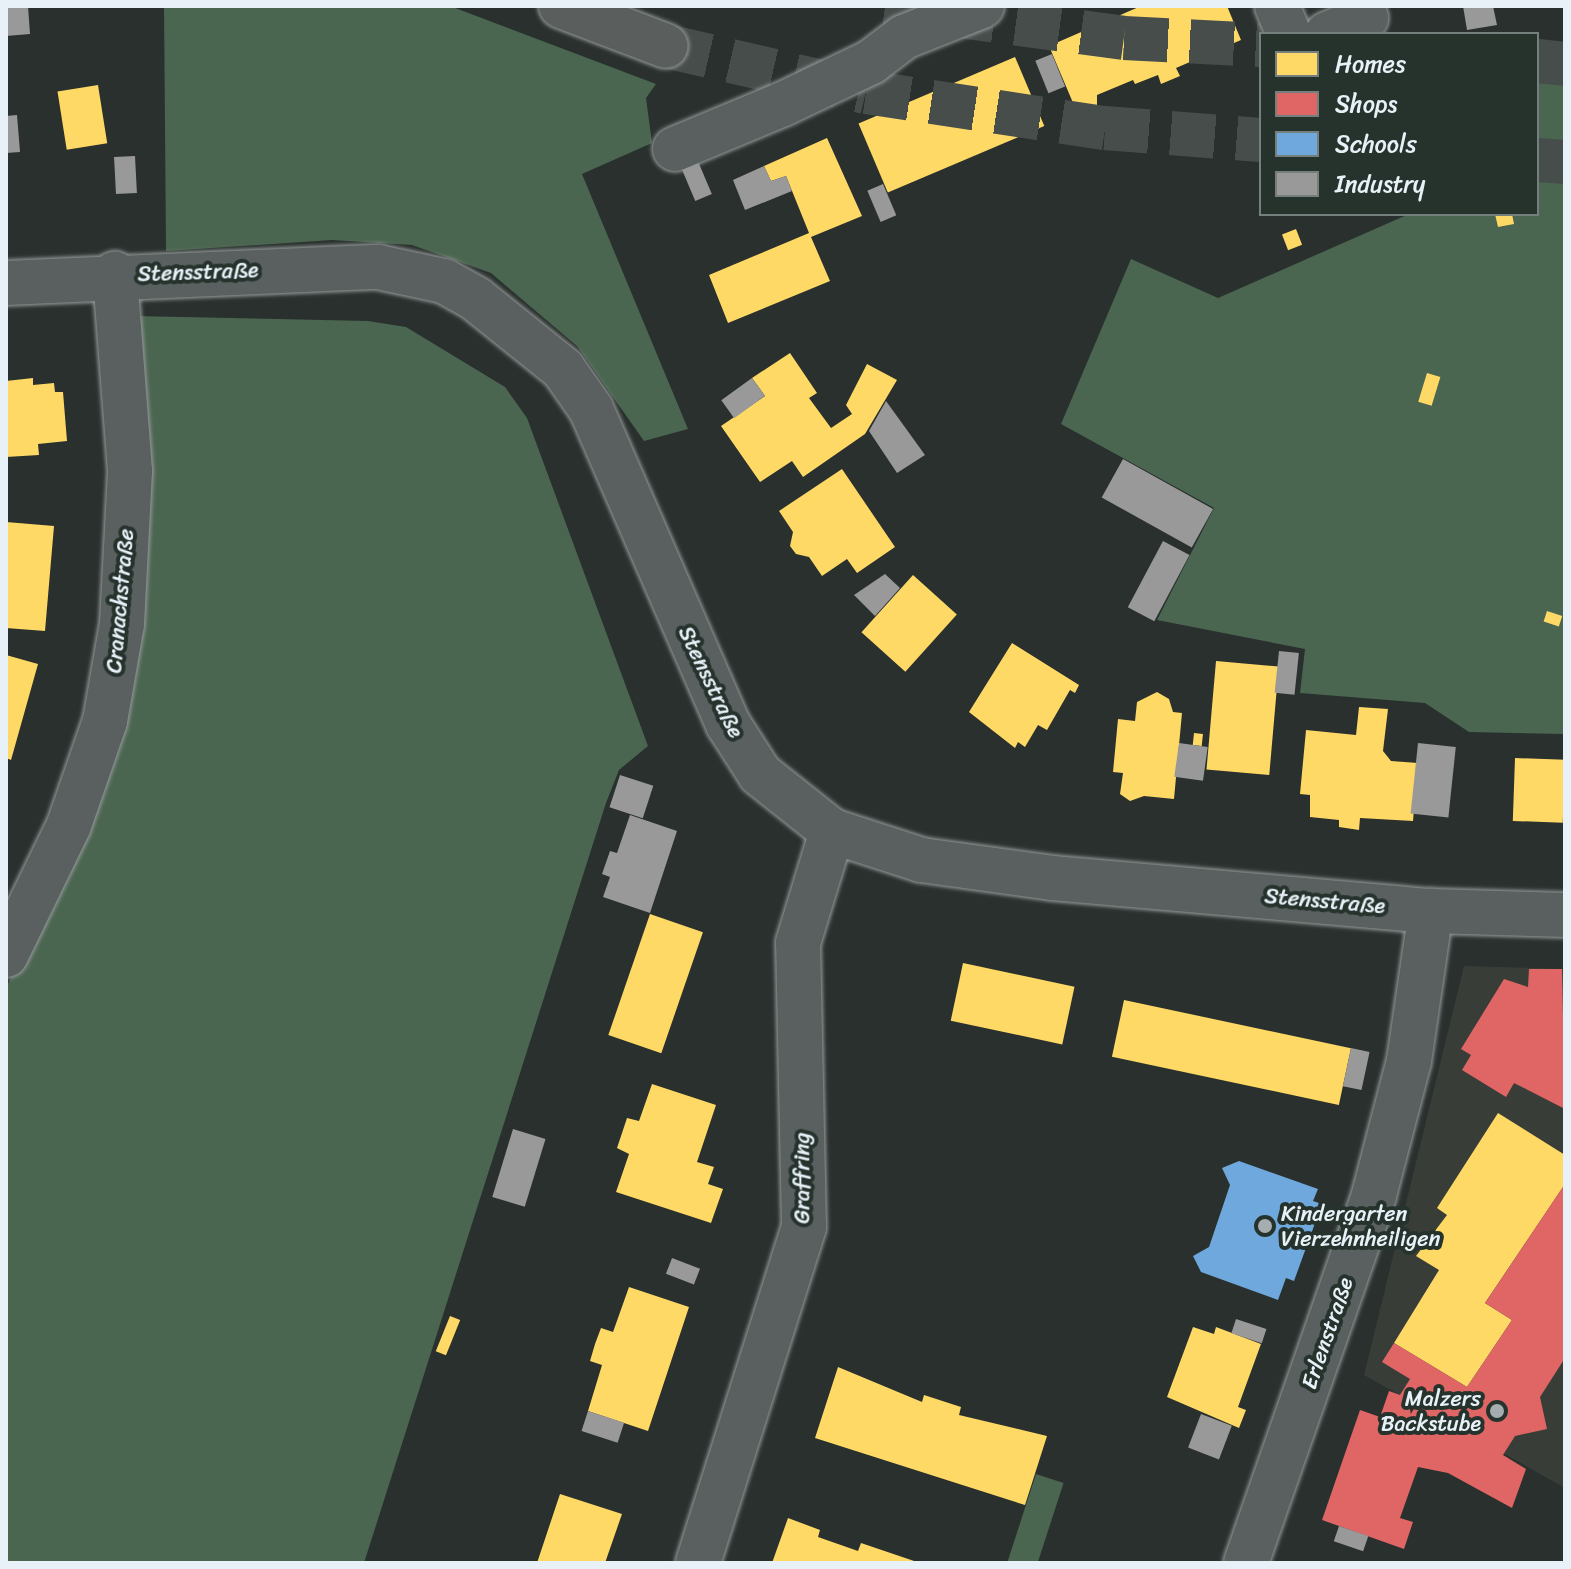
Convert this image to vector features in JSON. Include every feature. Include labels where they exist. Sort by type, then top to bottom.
[{"type":"highway","points":[[561,6],[666,46]]},
{"type":"street","points":[[675,149],[871,62],[904,37],[982,6]]},
{"type":"street","points":[[1277,6],[1288,32]]},
{"type":"street","points":[[1332,32],[1366,18],[1361,6]]},
{"type":"street","name":"Stensstraße","points":[[6,283],[115,274],[378,267],[444,281],[526,334],[563,369],[591,409],[728,724],[760,774],[832,831],[921,860],[988,870],[1431,911],[1565,915]]},
{"type":"street","name":"Cranachstraße","points":[[6,955],[69,825],[105,721],[120,638],[130,471],[115,274]]},
{"type":"street","name":"Graffring","points":[[698,1563],[804,1227],[798,943],[832,831]]},
{"type":"street","name":"Erlenstraße","points":[[1246,1563],[1374,1195],[1409,1061],[1431,911]]},
{"type":"shaded area","points":[[1464,966],[1565,969],[1565,1488],[1364,1375]]},
{"type":"green space","points":[[164,6],[450,6],[656,84],[646,98],[652,143],[582,174],[688,429],[644,441],[577,346],[491,273],[412,245],[332,240],[166,251]]},
{"type":"green space","points":[[1539,80],[1565,85],[1565,734],[1469,732],[1425,703],[1300,693],[1305,649],[1157,620],[1214,508],[1061,424],[1131,259],[1218,298],[1404,216],[1539,216]]},
{"type":"green space","points":[[133,316],[368,321],[406,327],[505,387],[527,418],[648,746],[619,770],[606,803],[364,1563],[6,1563],[6,988],[122,731]]},
{"type":"green space","points":[[1036,1474],[1064,1483],[1038,1563],[1007,1563]]},
{"type":"building: Homes","points":[[1141,6],[1227,6],[1241,40],[1176,68],[1180,76],[1161,84],[1158,75],[1135,84],[1133,80],[1097,95],[1097,106],[1081,113],[1076,110],[1049,46]]},
{"type":"building: Homes","points":[[1539,45],[1549,47],[1542,78],[1539,77]]},
{"type":"building: Homes","points":[[1015,57],[1044,126],[888,192],[859,123]]},
{"type":"building: Homes","points":[[98,85],[107,143],[67,150],[58,91]]},
{"type":"building: Homes","points":[[827,138],[862,216],[811,237],[830,281],[728,323],[709,275],[809,233],[786,176],[771,181],[764,166]]},
{"type":"building: Homes","points":[[1495,216],[1512,216],[1514,224],[1498,227]]},
{"type":"building: Homes","points":[[1296,229],[1302,245],[1288,250],[1282,234]]},
{"type":"building: Homes","points":[[790,353],[817,393],[809,398],[831,428],[852,414],[846,405],[867,364],[897,380],[865,434],[803,477],[792,461],[760,482],[721,426],[765,396],[752,378]]},
{"type":"building: Homes","points":[[1427,373],[1440,377],[1432,406],[1418,402]]},
{"type":"building: Homes","points":[[33,378],[33,385],[54,383],[55,392],[63,392],[67,441],[38,444],[39,455],[6,457],[6,381]]},
{"type":"building: Homes","points":[[842,469],[895,547],[857,573],[847,559],[822,576],[809,557],[796,554],[790,546],[793,532],[779,511]]},
{"type":"building: Homes","points":[[6,522],[54,526],[45,631],[6,628]]},
{"type":"building: Homes","points":[[913,575],[957,614],[905,672],[861,632]]},
{"type":"building: Homes","points":[[1547,611],[1562,616],[1559,626],[1544,621]]},
{"type":"building: Homes","points":[[1012,643],[1079,685],[1075,693],[1070,690],[1047,730],[1038,725],[1025,747],[1018,742],[1015,748],[969,712]]},
{"type":"building: Homes","points":[[6,655],[38,664],[11,760],[6,758]]},
{"type":"building: Homes","points":[[1216,661],[1279,666],[1269,775],[1207,770]]},
{"type":"building: Homes","points":[[1157,692],[1169,699],[1173,712],[1182,713],[1174,799],[1144,796],[1130,801],[1120,794],[1123,773],[1113,772],[1118,719],[1135,721],[1137,702]]},
{"type":"building: Homes","points":[[1359,707],[1388,709],[1383,751],[1391,761],[1418,763],[1413,821],[1360,818],[1359,830],[1339,827],[1339,820],[1310,817],[1310,795],[1300,794],[1306,730],[1356,735]]},
{"type":"building: Homes","points":[[1194,733],[1203,734],[1202,746],[1193,745]]},
{"type":"building: Homes","points":[[1515,758],[1565,760],[1563,823],[1513,821]]},
{"type":"building: Homes","points":[[650,914],[703,932],[661,1053],[608,1035]]},
{"type":"building: Homes","points":[[963,963],[1075,987],[1062,1044],[951,1021]]},
{"type":"building: Homes","points":[[1124,1000],[1351,1048],[1339,1105],[1112,1057]]},
{"type":"building: Homes","points":[[652,1084],[716,1105],[697,1162],[714,1167],[708,1184],[723,1189],[711,1223],[616,1192],[629,1154],[617,1148],[627,1118],[639,1121]]},
{"type":"building: Homes","points":[[1498,1113],[1565,1155],[1565,1184],[1485,1303],[1512,1320],[1467,1387],[1394,1343],[1439,1270],[1416,1256],[1447,1215],[1437,1208]]},
{"type":"building: Homes","points":[[629,1287],[689,1307],[648,1431],[588,1411],[602,1365],[590,1361],[595,1344],[601,1328],[613,1332]]},
{"type":"building: Homes","points":[[450,1316],[460,1320],[446,1355],[436,1351]]},
{"type":"building: Homes","points":[[1193,1327],[1214,1334],[1216,1327],[1261,1344],[1238,1407],[1246,1410],[1239,1428],[1167,1397]]},
{"type":"building: Homes","points":[[838,1367],[922,1402],[924,1395],[961,1407],[959,1415],[1047,1436],[1025,1505],[815,1438]]},
{"type":"building: Homes","points":[[560,1494],[622,1514],[605,1563],[537,1563]]},
{"type":"building: Homes","points":[[788,1518],[820,1530],[818,1537],[858,1551],[861,1543],[920,1563],[772,1563]]},
{"type":"building: Shops","points":[[1529,969],[1562,969],[1565,1109],[1514,1083],[1506,1097],[1462,1070],[1471,1055],[1461,1049],[1504,979],[1528,987]]},
{"type":"building: Shops","points":[[1565,1184],[1565,1358],[1540,1397],[1547,1429],[1515,1436],[1503,1455],[1526,1469],[1512,1508],[1448,1473],[1418,1467],[1400,1518],[1413,1522],[1404,1549],[1322,1520],[1360,1410],[1380,1417],[1389,1391],[1400,1395],[1410,1379],[1382,1362],[1394,1343],[1467,1387],[1512,1320],[1485,1303]]},
{"type":"building: Schools","name":"Kindergarten Vierzehnheiligen","points":[[1239,1161],[1318,1189],[1313,1201],[1322,1204],[1294,1281],[1286,1278],[1278,1300],[1201,1272],[1193,1256],[1209,1247],[1230,1185],[1222,1168]]},
{"type":"building: Industry","points":[[6,6],[28,6],[30,34],[6,36]]},
{"type":"building: Industry","points":[[1463,6],[1493,6],[1497,25],[1467,30]]},
{"type":"building: Industry","points":[[1052,54],[1065,86],[1048,93],[1035,61]]},
{"type":"building: Industry","points":[[17,115],[20,152],[6,153],[6,116]]},
{"type":"building: Industry","points":[[135,156],[137,193],[116,194],[114,157]]},
{"type":"building: Industry","points":[[697,159],[712,194],[695,201],[680,166]]},
{"type":"building: Industry","points":[[764,166],[771,181],[786,176],[792,191],[745,210],[733,180]]},
{"type":"building: Industry","points":[[883,184],[896,215],[881,222],[867,191]]},
{"type":"building: Industry","points":[[752,378],[765,396],[734,418],[721,400]]},
{"type":"building: Industry","points":[[886,401],[925,455],[897,473],[869,431]]},
{"type":"building: Industry","points":[[1123,459],[1213,509],[1192,547],[1102,497]]},
{"type":"building: Industry","points":[[1163,541],[1189,555],[1154,621],[1128,607]]},
{"type":"building: Industry","points":[[885,574],[900,588],[875,616],[854,595]]},
{"type":"building: Industry","points":[[1279,651],[1299,653],[1295,695],[1275,693]]},
{"type":"building: Industry","points":[[1179,743],[1208,747],[1203,781],[1174,777]]},
{"type":"building: Industry","points":[[1418,743],[1456,747],[1448,818],[1411,814]]},
{"type":"building: Industry","points":[[620,775],[653,786],[643,818],[609,807]]},
{"type":"building: Industry","points":[[630,815],[677,831],[650,913],[603,897],[610,877],[602,874],[610,851],[617,853]]},
{"type":"building: Industry","points":[[1351,1048],[1370,1052],[1361,1090],[1343,1086]]},
{"type":"building: Industry","points":[[513,1129],[546,1139],[525,1207],[492,1197]]},
{"type":"building: Industry","points":[[672,1258],[700,1269],[694,1285],[666,1274]]},
{"type":"building: Industry","points":[[1236,1319],[1266,1329],[1262,1343],[1231,1333]]},
{"type":"building: Industry","points":[[588,1411],[624,1423],[618,1443],[582,1431]]},
{"type":"building: Industry","points":[[1201,1414],[1232,1426],[1219,1459],[1188,1448]]},
{"type":"building: Industry","points":[[1339,1526],[1368,1536],[1363,1551],[1334,1541]]},
{"type":"tunnel","points":[[885,6],[1124,38],[1259,45]]},
{"type":"tunnel","points":[[666,46],[866,92],[1105,128],[1259,140]]},
{"type":"tunnel","points":[[1539,61],[1565,64]]},
{"type":"tunnel","points":[[1539,160],[1565,162]]},
{"type":"place","name":"Kindergarten Vierzehnheiligen","points":[[1265,1226]]},
{"type":"place","name":"Malzers Backstube","points":[[1497,1411]]}]
